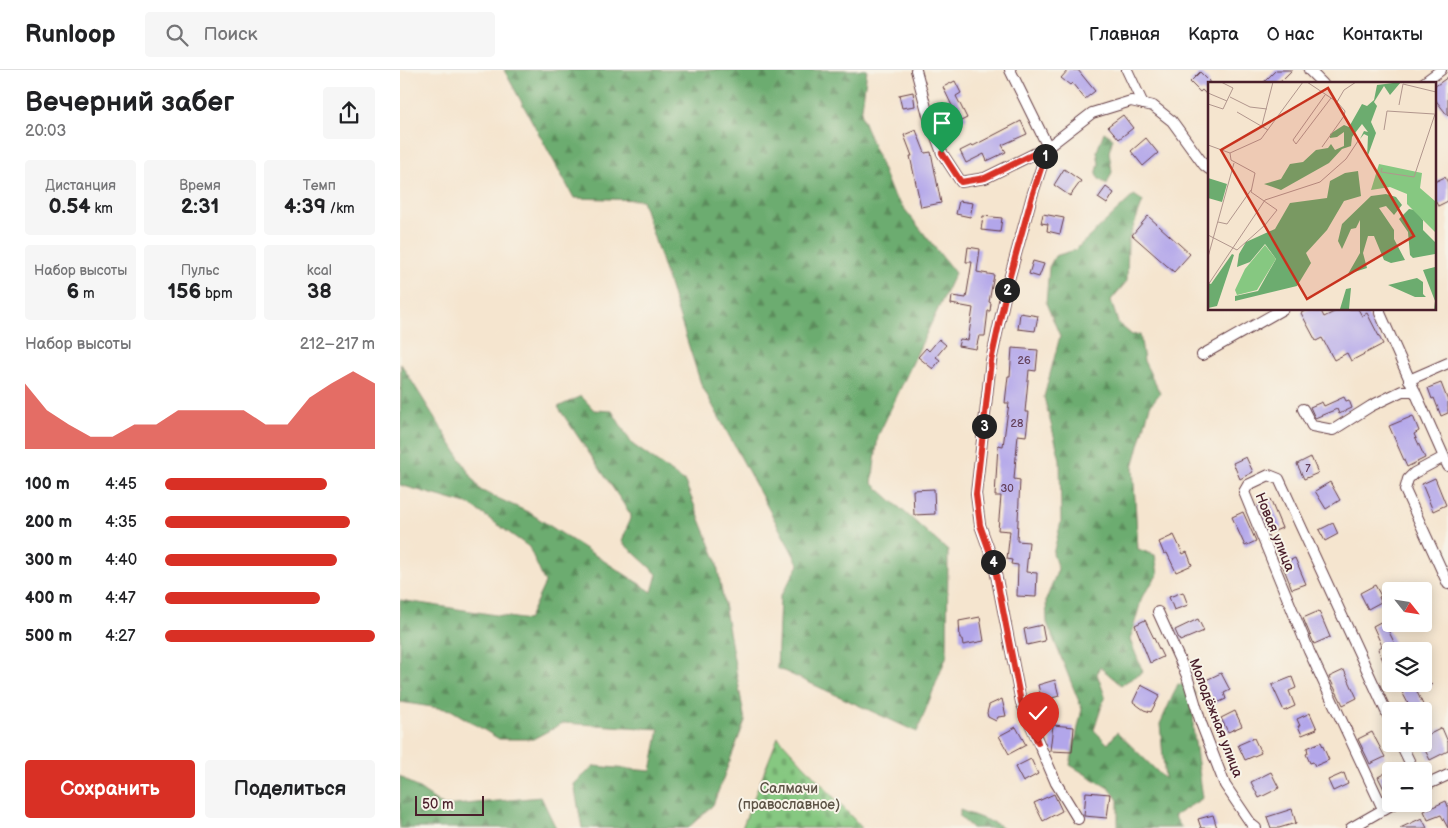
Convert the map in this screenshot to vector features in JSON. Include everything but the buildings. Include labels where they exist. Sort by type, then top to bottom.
[{"type":"street","points":[[916,70],[928,115],[942,153],[961,182],[985,178],[1048,147],[1092,113],[1131,101],[1153,106],[1172,121],[1208,168]]},
{"type":"street","points":[[1010,70],[1048,147],[1032,196],[1008,283],[991,361],[976,494],[980,525],[994,564],[1021,702],[1056,783],[1078,820]]},
{"type":"street","points":[[1127,70],[1143,104]]},
{"type":"street","points":[[1309,70],[1321,82]]},
{"type":"street","points":[[1425,82],[1441,70]]},
{"type":"street","points":[[1202,355],[1281,310]]},
{"type":"street","points":[[1379,310],[1446,462],[1414,473],[1408,479],[1406,490],[1448,584]]},
{"type":"street","points":[[1409,380],[1448,363]]},
{"type":"street","points":[[1302,409],[1312,426],[1334,430],[1371,406],[1402,391],[1414,391]]},
{"type":"street","name":"Новая улица","points":[[1382,703],[1278,479],[1269,475],[1248,485],[1244,492],[1309,651],[1382,807]]},
{"type":"street","name":"Молодёжная улица","points":[[1158,612],[1186,676],[1201,723],[1225,785],[1256,828]]},
{"type":"street","points":[[1432,782],[1448,775]]},
{"type":"street","points":[[1351,828],[1382,810]]},
{"type":"green space","points":[[504,70],[867,70],[861,115],[892,193],[955,273],[878,436],[872,483],[948,551],[947,655],[917,732],[777,668],[780,597],[799,565],[701,384],[642,200],[574,198]]},
{"type":"green space","points":[[1104,132],[1113,138],[1109,152],[1112,172],[1107,184],[1096,175],[1099,164],[1097,151]]},
{"type":"green space","points":[[1134,195],[1143,201],[1128,241],[1127,281],[1111,300],[1118,323],[1132,335],[1140,334],[1144,361],[1160,393],[1150,406],[1133,467],[1138,549],[1155,555],[1158,574],[1142,597],[1130,640],[1143,672],[1121,685],[1100,667],[1097,674],[1105,696],[1094,730],[1108,744],[1117,732],[1165,779],[1160,724],[1178,684],[1190,686],[1195,694],[1193,728],[1203,798],[1174,816],[1182,828],[1118,828],[1118,800],[1110,789],[1070,765],[1082,709],[1047,623],[1046,600],[1058,569],[1053,554],[1061,522],[1060,459],[1044,397],[1060,336],[1046,303],[1049,267],[1055,256],[1075,250]]},
{"type":"green space","points":[[401,364],[480,490],[530,513],[652,592],[657,574],[622,542],[631,515],[558,407],[581,396],[594,410],[612,411],[632,444],[685,482],[716,559],[745,721],[713,805],[688,828],[582,828],[574,784],[594,766],[651,771],[659,729],[563,723],[533,739],[499,739],[451,710],[400,702],[400,600],[528,620],[545,583],[529,547],[470,505],[400,485]]},
{"type":"green space","name":"Салмачи (православное)","points":[[778,737],[862,828],[742,828]]},
{"type":"green space","points":[[400,776],[444,806],[541,797],[556,828],[400,828]]},
{"type":"green space","points":[[960,810],[997,824],[1002,828],[972,828],[960,817]]},
{"type":"route","points":[[942,153],[961,182],[985,178],[1048,147],[1032,196],[1008,283],[991,361],[976,494],[980,525],[994,564],[1021,702],[1038,743]]}]
